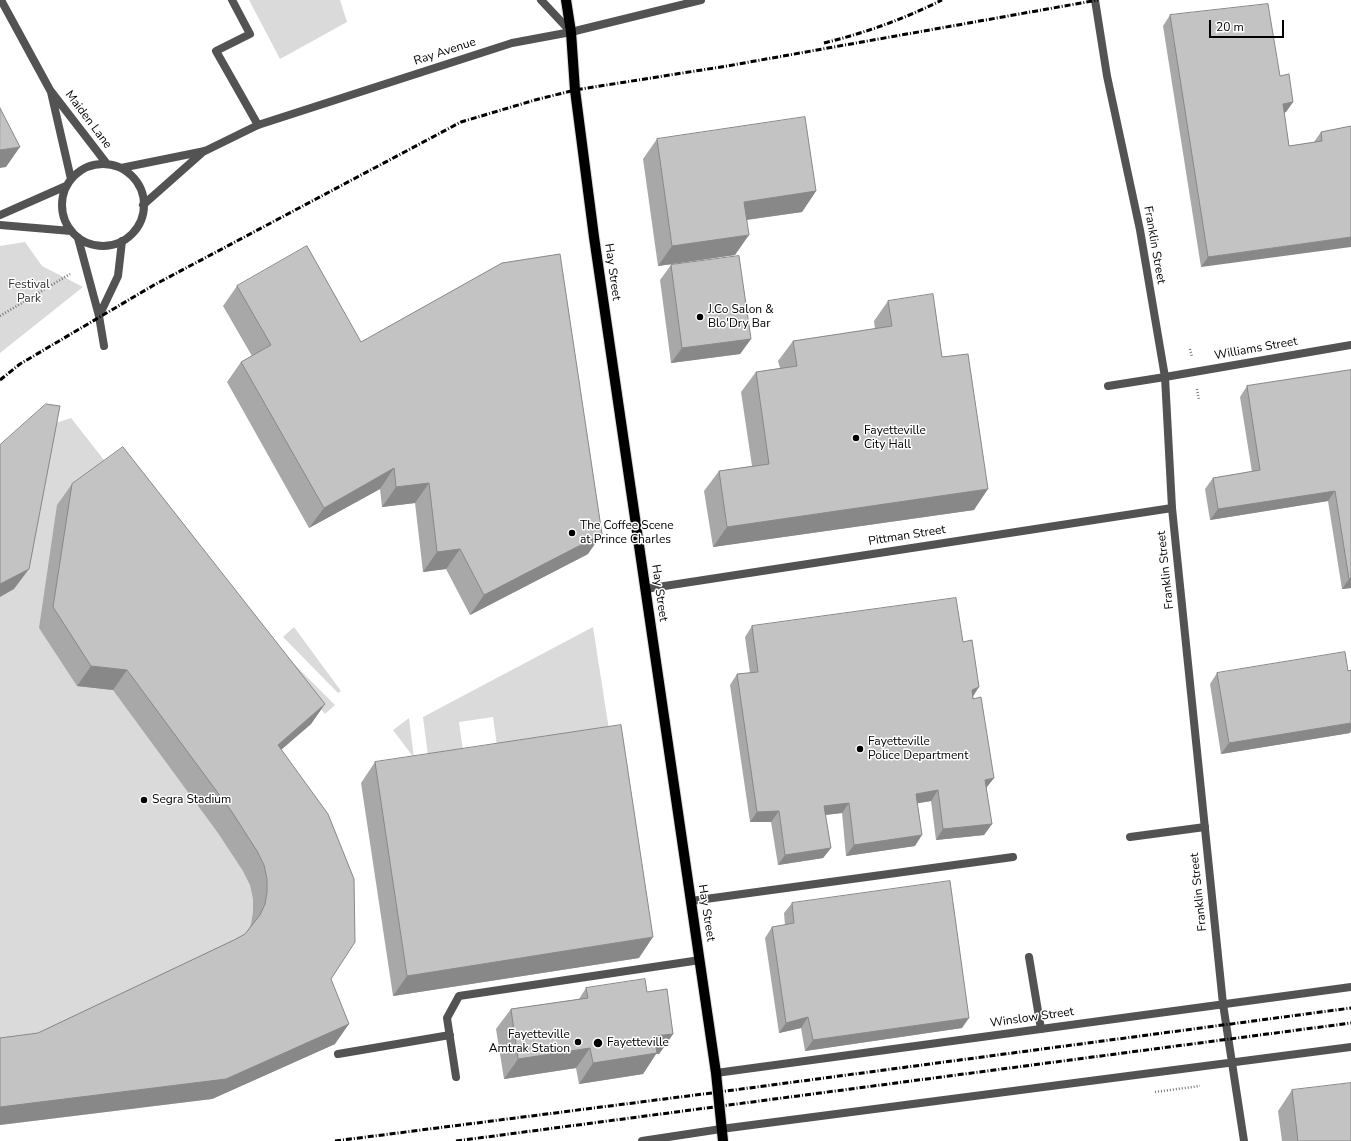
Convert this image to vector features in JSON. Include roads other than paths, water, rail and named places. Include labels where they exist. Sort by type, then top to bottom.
[{"type":"main road","name":"Hay Street","points":[[566,0],[571,32],[575,90],[594,237],[700,960],[716,1073],[723,1141]]},
{"type":"street","name":"Maiden Lane","points":[[1,0],[50,90],[107,164]]},
{"type":"street","points":[[232,0],[250,34],[216,51],[258,125]]},
{"type":"street","points":[[540,0],[571,32]]},
{"type":"street","name":"Ray Avenue","points":[[121,168],[205,151],[258,125],[512,43],[571,32],[701,0]]},
{"type":"street","name":"Franklin Street","points":[[1096,0],[1107,76],[1140,230],[1165,377],[1172,508],[1223,1004],[1244,1141]]},
{"type":"street","name":"Maiden Lane","points":[[50,90],[69,182]]},
{"type":"street","name":"Ray Avenue","points":[[143,205],[205,151]]},
{"type":"street","points":[[0,216],[69,182],[87,167],[107,164],[121,168],[130,174],[137,183],[142,194],[143,205],[142,216],[138,226],[122,241],[104,246],[95,245],[78,238],[71,231],[65,221],[62,209],[62,197],[69,182]]},
{"type":"street","points":[[0,225],[71,231]]},
{"type":"street","points":[[78,238],[99,316],[104,346]]},
{"type":"street","points":[[99,316],[118,276],[122,241]]},
{"type":"street","name":"Williams Street","points":[[1108,386],[1351,345]]},
{"type":"street","name":"Pittman Street","points":[[645,589],[1172,508]]},
{"type":"street","points":[[1130,837],[1205,827]]},
{"type":"street","points":[[691,901],[1013,857]]},
{"type":"street","points":[[1029,957],[1041,1029]]},
{"type":"street","points":[[456,1077],[447,1018],[459,996],[700,960]]},
{"type":"street","name":"Winslow Street","points":[[716,1073],[1351,987]]},
{"type":"street","points":[[338,1054],[450,1035]]},
{"type":"street","points":[[642,1141],[721,1129],[1351,1047]]},
{"type":"railway","points":[[824,43],[884,25],[942,0]]},
{"type":"railway","points":[[0,380],[20,364],[154,285],[461,122],[575,90],[727,66],[1098,0]]},
{"type":"railway","points":[[335,1141],[719,1092],[1351,1008]]},
{"type":"railway","points":[[456,1141],[1351,1023]]},
{"type":"place","name":"J.Co Salon & Blo'Dry Bar","points":[[700,317]]},
{"type":"place","name":"Fayetteville City Hall","points":[[856,438]]},
{"type":"place","name":"The Coffee Scene at Prince Charles","points":[[572,533]]},
{"type":"place","name":"Fayetteville Police Department","points":[[860,749]]},
{"type":"place","name":"Segra Stadium","points":[[144,800]]},
{"type":"place","name":"Fayetteville Amtrak Station","points":[[578,1042]]},
{"type":"place","name":"Fayetteville","points":[[598,1043]]},
{"type":"park label","name":"Festival Park","points":[[29,292]]}]
